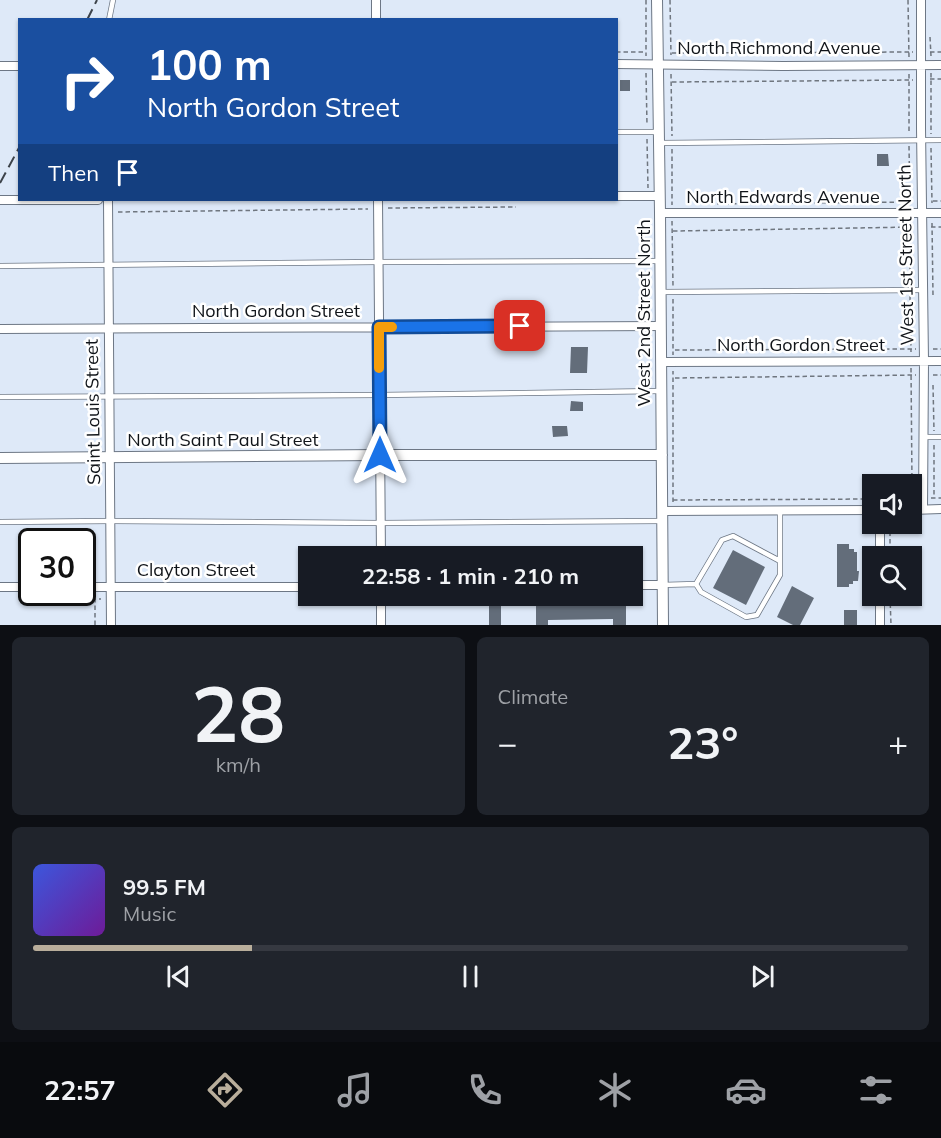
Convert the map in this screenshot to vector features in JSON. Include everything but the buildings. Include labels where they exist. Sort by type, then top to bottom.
[{"type":"street","points":[[376,0],[376,18]]},
{"type":"street","name":"West 2nd Street North","points":[[657,0],[663,625]]},
{"type":"street","name":"West 1st Street North","points":[[921,0],[926,52],[921,140],[922,202],[932,213],[927,227],[923,290],[924,349],[933,361],[924,375],[923,510]]},
{"type":"street","name":"North Richmond Avenue","points":[[618,63],[783,66],[941,65]]},
{"type":"street","points":[[0,66],[18,66]]},
{"type":"street","name":"North Edwards Avenue","points":[[618,196],[660,196]]},
{"type":"street","points":[[0,200],[18,200]]},
{"type":"street","name":"Saint Louis Street","points":[[108,201],[111,625]]},
{"type":"street","points":[[378,201],[381,546]]},
{"type":"street","name":"North Edwards Avenue","points":[[660,213],[932,213]]},
{"type":"street","name":"North Gordon Street","points":[[0,329],[661,326]]},
{"type":"street","name":"North Gordon Street","points":[[661,362],[933,361]]},
{"type":"street","name":"North Saint Paul Street","points":[[0,458],[662,455]]},
{"type":"street","points":[[923,510],[941,509]]},
{"type":"street","points":[[662,516],[862,510]]},
{"type":"street","points":[[643,585],[662,585]]},
{"type":"street","name":"Clayton Street","points":[[96,587],[298,586]]},
{"type":"street","points":[[0,587],[18,587]]},
{"type":"street","points":[[381,606],[381,625]]},
{"type":"street","points":[[880,606],[880,625]]},
{"type":"lane","points":[[109,18],[113,0]]},
{"type":"lane","points":[[618,132],[647,132],[672,142],[941,140]]},
{"type":"lane","points":[[0,266],[661,261]]},
{"type":"lane","points":[[661,292],[923,290]]},
{"type":"lane","points":[[0,397],[661,391]]},
{"type":"lane","points":[[923,437],[941,437]]},
{"type":"lane","points":[[696,584],[701,592],[746,618],[757,615],[780,575],[780,511]]},
{"type":"lane","points":[[0,522],[380,523],[662,516]]},
{"type":"lane","points":[[696,584],[722,540],[733,536],[780,561]]},
{"type":"lane","points":[[662,585],[696,584]]},
{"type":"path","points":[[646,0],[648,189]]},
{"type":"path","points":[[670,0],[671,53],[941,52]]},
{"type":"path","points":[[908,0],[912,474]]},
{"type":"path","points":[[930,31],[926,52],[926,80],[931,140],[932,201],[941,201]]},
{"type":"path","points":[[618,52],[646,52]]},
{"type":"path","points":[[671,64],[673,500],[862,499]]},
{"type":"path","points":[[671,82],[941,79]]},
{"type":"path","points":[[696,204],[922,202]]},
{"type":"path","points":[[932,213],[927,227],[933,304]]},
{"type":"path","points":[[672,231],[941,227]]},
{"type":"path","points":[[673,350],[941,349]]},
{"type":"path","points":[[933,361],[933,375],[941,375]]},
{"type":"path","points":[[673,378],[924,375]]},
{"type":"path","points":[[933,386],[934,498]]},
{"type":"path","points":[[890,606],[891,625]]},
{"type":"railway","points":[[88,18],[97,0]]},
{"type":"railway","points":[[0,183],[18,150]]},
{"type":"slow traffic","points":[[379,368],[379,327],[392,327]]},
{"type":"route","points":[[380,455],[379,327],[520,326]]}]
